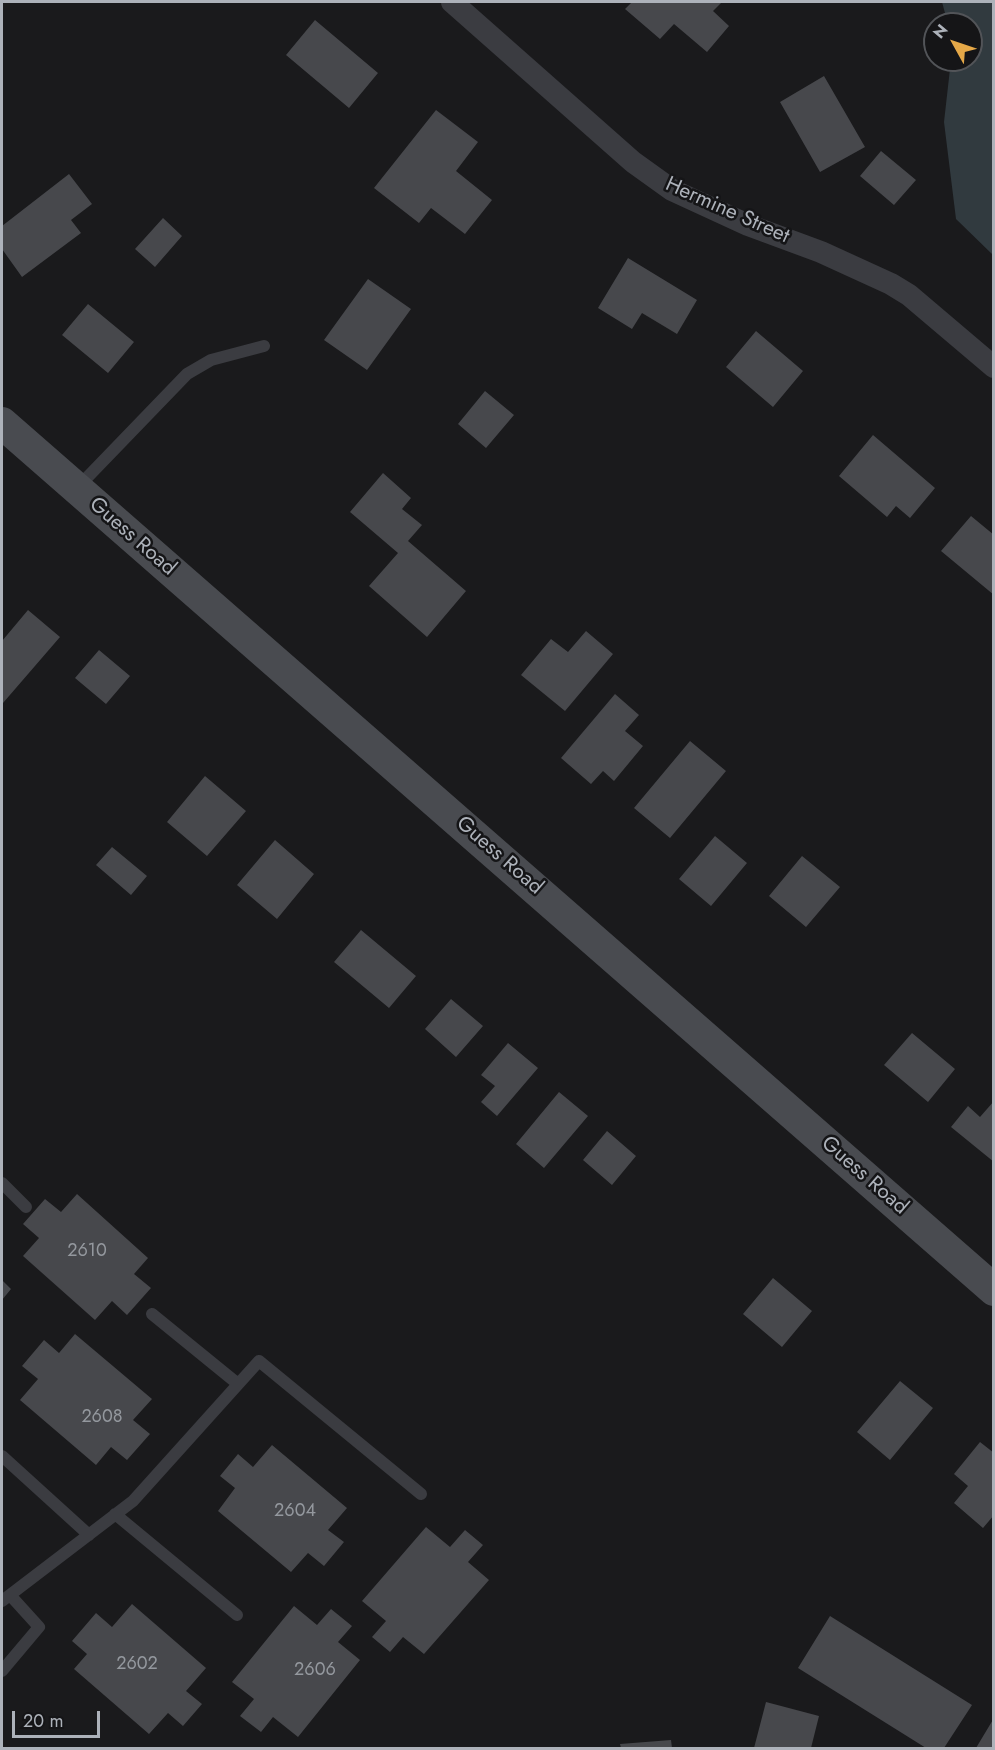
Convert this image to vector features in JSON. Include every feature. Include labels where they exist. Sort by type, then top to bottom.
[{"type":"main road","name":"Guess Road","points":[[2,423],[993,1290]]},
{"type":"street","name":"Hermine Street","points":[[452,2],[633,162],[672,190],[748,225],[821,252],[891,284],[909,295],[993,367]]},
{"type":"lane","points":[[76,488],[187,374],[211,360],[264,346]]},
{"type":"lane","points":[[2,1183],[26,1206]]},
{"type":"lane","points":[[152,1314],[238,1384]]},
{"type":"lane","points":[[2,1671],[39,1627],[6,1598],[133,1501],[259,1361],[421,1494]]},
{"type":"lane","points":[[2,1456],[89,1535]]},
{"type":"lane","points":[[115,1515],[237,1616]]},
{"type":"shaded area","points":[[942,2],[993,2],[993,255],[956,219],[944,122],[950,72],[983,72],[983,12],[945,12]]},
{"type":"building","points":[[632,2],[722,2],[713,11],[729,26],[707,52],[674,24],[660,39],[625,9]]},
{"type":"building","points":[[315,20],[378,73],[349,108],[286,55]]},
{"type":"building","points":[[824,76],[865,147],[820,172],[780,102]]},
{"type":"building","points":[[436,110],[478,142],[456,171],[492,200],[465,234],[431,208],[419,223],[374,188]]},
{"type":"building","points":[[881,151],[916,180],[894,205],[860,176]]},
{"type":"building","points":[[69,174],[92,204],[71,220],[81,233],[22,277],[2,249],[2,226]]},
{"type":"building","points":[[163,218],[182,236],[155,267],[135,249]]},
{"type":"building","points":[[628,258],[697,300],[677,334],[642,313],[632,329],[598,308]]},
{"type":"building","points":[[368,279],[411,309],[367,370],[324,340]]},
{"type":"building","points":[[88,304],[134,342],[108,373],[62,335]]},
{"type":"building","points":[[756,331],[803,371],[773,407],[726,367]]},
{"type":"building","points":[[485,391],[514,415],[486,448],[458,424]]},
{"type":"building","points":[[873,435],[935,488],[910,518],[896,506],[887,517],[839,476]]},
{"type":"building","points":[[383,473],[411,498],[402,509],[422,525],[408,541],[466,591],[427,637],[369,586],[398,553],[350,512]]},
{"type":"building","points":[[971,516],[994,535],[994,595],[941,551]]},
{"type":"building","points":[[28,610],[60,637],[3,703],[2,641]]},
{"type":"building","points":[[586,631],[613,654],[565,711],[521,675],[551,639],[568,652]]},
{"type":"building","points":[[99,650],[130,676],[106,704],[75,678]]},
{"type":"building","points":[[615,694],[639,715],[625,731],[643,746],[614,781],[603,771],[591,784],[561,758]]},
{"type":"building","points":[[690,741],[726,771],[670,838],[634,808]]},
{"type":"building","points":[[205,776],[246,811],[207,856],[167,822]]},
{"type":"building","points":[[715,836],[747,863],[711,906],[679,879]]},
{"type":"building","points":[[275,840],[314,874],[277,919],[237,885]]},
{"type":"building","points":[[112,847],[147,876],[131,895],[96,865]]},
{"type":"building","points":[[802,856],[840,887],[806,927],[769,896]]},
{"type":"building","points":[[361,930],[416,976],[389,1008],[334,962]]},
{"type":"building","points":[[451,999],[483,1026],[456,1057],[425,1029]]},
{"type":"building","points":[[912,1033],[955,1069],[928,1102],[884,1065]]},
{"type":"building","points":[[508,1043],[538,1068],[497,1116],[481,1102],[495,1086],[481,1075]]},
{"type":"building","points":[[559,1092],[588,1116],[544,1168],[516,1144]]},
{"type":"building","points":[[994,1101],[994,1162],[951,1127],[968,1106],[980,1117]]},
{"type":"building","points":[[607,1131],[636,1156],[612,1185],[583,1160]]},
{"type":"building","points":[[77,1194],[148,1258],[134,1274],[151,1288],[127,1315],[112,1301],[95,1320],[23,1256],[39,1238],[23,1224],[45,1199],[61,1212]]},
{"type":"building","points":[[773,1278],[812,1311],[782,1347],[743,1314]]},
{"type":"building","points":[[2,1280],[11,1289],[2,1300]]},
{"type":"building","points":[[75,1334],[152,1399],[133,1420],[150,1434],[127,1460],[111,1447],[96,1465],[20,1400],[38,1379],[22,1366],[44,1340],[59,1353]]},
{"type":"building","points":[[900,1381],[933,1408],[890,1460],[857,1432]]},
{"type":"building","points":[[980,1442],[994,1453],[994,1515],[983,1528],[954,1503],[968,1486],[954,1474]]},
{"type":"building","points":[[272,1445],[347,1508],[328,1530],[344,1542],[324,1566],[308,1553],[291,1572],[218,1511],[235,1488],[220,1476],[238,1454],[253,1467]]},
{"type":"building","points":[[426,1527],[450,1547],[465,1530],[483,1545],[468,1562],[489,1580],[424,1654],[403,1637],[390,1652],[372,1637],[386,1621],[362,1601]]},
{"type":"building","points":[[132,1604],[206,1668],[186,1691],[202,1704],[183,1726],[168,1713],[149,1734],[74,1669],[87,1654],[72,1641],[96,1613],[112,1627]]},
{"type":"building","points":[[294,1606],[317,1625],[331,1609],[352,1626],[338,1642],[360,1660],[298,1737],[273,1717],[261,1732],[240,1716],[254,1699],[232,1682]]},
{"type":"building","points":[[830,1616],[972,1705],[944,1748],[926,1748],[798,1668]]},
{"type":"building","points":[[766,1702],[819,1716],[811,1748],[754,1748]]},
{"type":"building","points":[[994,1718],[994,1748],[976,1748]]},
{"type":"building","points":[[671,1740],[672,1748],[621,1748],[620,1744]]}]
